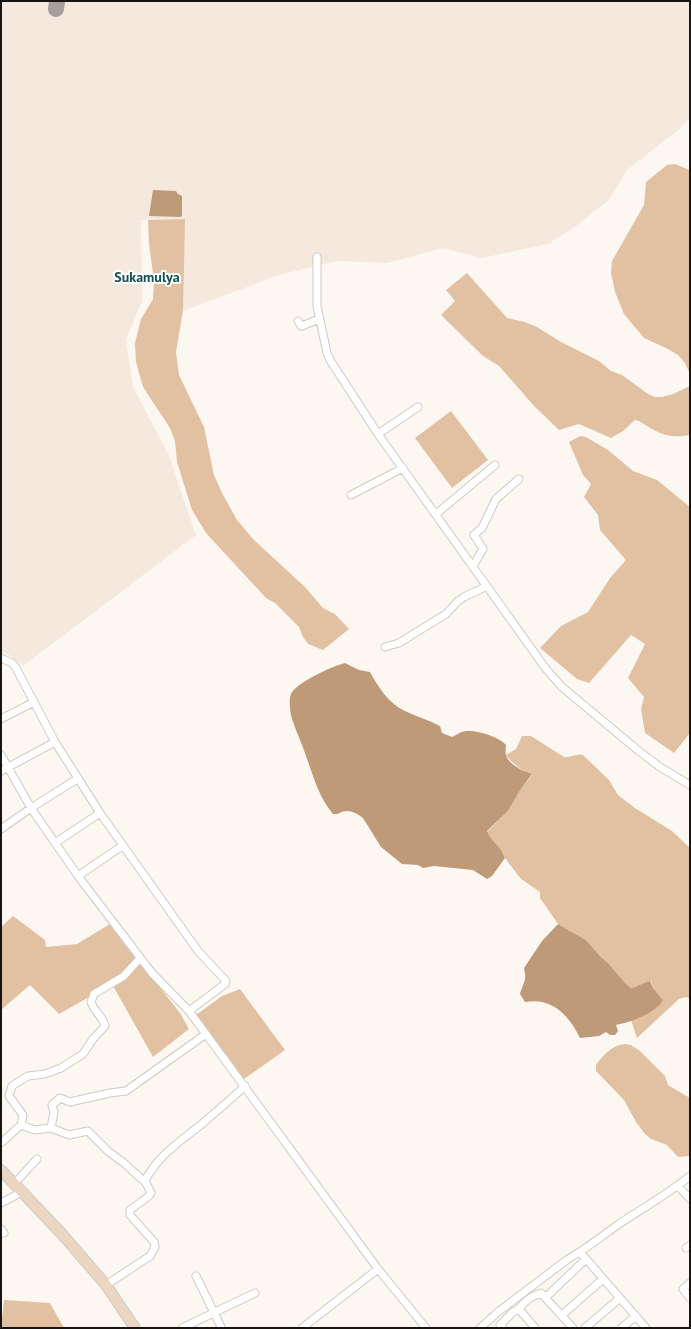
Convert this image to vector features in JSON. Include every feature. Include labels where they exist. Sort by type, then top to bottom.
[{"type":"main road","points":[[1,1170],[61,1233],[106,1285],[135,1328]]},
{"type":"street","points":[[317,257],[317,306],[327,353],[378,434],[546,669],[562,687],[660,767],[689,782]]},
{"type":"street","points":[[298,321],[302,326],[319,319]]},
{"type":"street","points":[[378,434],[418,407]]},
{"type":"street","points":[[436,514],[495,466]]},
{"type":"street","points":[[351,495],[403,468]]},
{"type":"street","points":[[473,566],[483,549],[474,535],[482,528],[496,499],[518,479]]},
{"type":"street","points":[[385,646],[398,643],[446,614],[464,597],[487,586]]},
{"type":"street","points":[[1,658],[12,663],[16,668],[55,742],[77,779],[122,846],[198,951],[226,981],[225,984],[189,1011]]},
{"type":"street","points":[[1,719],[34,702]]},
{"type":"street","points":[[4,769],[55,742]]},
{"type":"street","points":[[1,755],[4,769],[78,876],[152,973],[189,1011],[378,1269],[426,1328]]},
{"type":"street","points":[[1,830],[31,808],[77,779]]},
{"type":"street","points":[[55,843],[100,813]]},
{"type":"street","points":[[78,876],[122,846]]},
{"type":"street","points":[[1,1143],[21,1124],[23,1115],[9,1096],[12,1086],[28,1076],[45,1074],[62,1068],[83,1054],[105,1026],[103,1019],[93,1010],[91,1002],[94,994],[124,976],[140,958]]},
{"type":"street","points":[[51,1128],[54,1112],[52,1105],[60,1098],[70,1102],[126,1091],[206,1034]]},
{"type":"street","points":[[146,1183],[145,1181],[148,1175],[165,1154],[245,1086]]},
{"type":"street","points":[[21,1124],[35,1130],[51,1128],[69,1135],[88,1131],[109,1152],[124,1163],[146,1183],[151,1193],[130,1210],[130,1215],[154,1242],[155,1247],[150,1256],[106,1285]]},
{"type":"street","points":[[14,1184],[37,1159]]},
{"type":"street","points":[[480,1328],[498,1312],[562,1263],[678,1186],[690,1176]]},
{"type":"street","points":[[678,1186],[690,1199]]},
{"type":"street","points":[[1,1203],[22,1192]]},
{"type":"street","points":[[580,1252],[646,1328]]},
{"type":"street","points":[[546,1297],[586,1259]]},
{"type":"street","points":[[302,1328],[378,1269]]},
{"type":"street","points":[[196,1276],[221,1327]]},
{"type":"street","points":[[562,1316],[603,1279]]},
{"type":"street","points":[[690,1283],[683,1290],[690,1298]]},
{"type":"street","points":[[182,1328],[214,1314],[255,1293]]},
{"type":"street","points":[[500,1327],[513,1312],[519,1309],[522,1304],[533,1295],[541,1293],[573,1328]]},
{"type":"street","points":[[586,1328],[620,1298]]},
{"type":"street","points":[[519,1309],[535,1328]]},
{"type":"street","points":[[621,1328],[636,1316]]},
{"type":"shaded area","points":[[1,1],[690,1],[690,118],[677,131],[627,170],[609,200],[576,226],[548,244],[482,258],[443,248],[387,263],[336,261],[279,275],[183,311],[182,277],[185,219],[141,220],[142,301],[126,340],[133,387],[169,456],[196,535],[23,666],[9,655],[1,652]]},
{"type":"shaded area","points":[[675,164],[690,170],[690,374],[685,363],[678,355],[644,338],[624,314],[615,292],[611,273],[612,261],[644,205],[646,182],[667,165]]},
{"type":"shaded area","points":[[153,190],[176,191],[182,196],[182,216],[149,216]]},
{"type":"shaded area","points":[[185,219],[183,311],[176,352],[179,375],[204,427],[214,475],[237,520],[254,540],[305,587],[323,608],[335,614],[349,629],[323,650],[308,644],[299,627],[275,603],[266,598],[206,533],[192,510],[177,462],[175,441],[170,428],[143,387],[136,362],[135,343],[141,319],[153,299],[154,281],[149,244],[148,220]]},
{"type":"shaded area","points":[[467,273],[507,318],[525,322],[537,327],[561,342],[599,361],[611,371],[622,375],[648,394],[655,397],[662,397],[673,394],[690,386],[690,435],[675,436],[663,434],[635,420],[623,431],[611,438],[579,424],[559,430],[534,406],[499,366],[483,356],[441,315],[455,301],[446,290]]},
{"type":"shaded area","points":[[451,411],[488,460],[452,488],[415,438]]},
{"type":"shaded area","points":[[580,436],[586,437],[608,450],[633,471],[657,480],[690,507],[690,733],[674,753],[645,733],[641,709],[644,697],[628,678],[645,644],[631,635],[589,683],[577,679],[540,648],[561,626],[588,612],[610,578],[626,560],[600,530],[598,515],[584,497],[591,484],[583,475],[569,442]]},
{"type":"shaded area","points":[[345,663],[359,670],[370,672],[381,689],[394,704],[405,711],[440,726],[442,733],[452,737],[463,732],[471,731],[499,739],[506,745],[506,755],[510,762],[532,774],[508,811],[487,831],[504,854],[505,858],[492,876],[487,879],[473,870],[434,866],[423,868],[418,865],[402,864],[381,847],[363,818],[348,811],[333,814],[328,808],[317,786],[292,719],[290,697],[292,692],[302,683],[333,667]]},
{"type":"shaded area","points":[[522,736],[531,736],[564,757],[583,755],[609,780],[618,795],[635,808],[672,831],[690,848],[690,1000],[687,997],[679,999],[637,1038],[631,1020],[643,1016],[663,1000],[653,988],[651,981],[631,988],[586,940],[558,924],[540,898],[540,892],[521,879],[505,858],[503,853],[489,837],[487,832],[508,811],[519,792],[532,775],[518,767],[506,755],[516,749]]},
{"type":"shaded area","points":[[13,916],[45,940],[46,947],[77,944],[110,924],[180,1013],[189,1029],[153,1057],[112,984],[59,1014],[30,985],[1,1010],[1,927]]},
{"type":"shaded area","points":[[558,924],[586,940],[631,988],[650,981],[653,988],[663,1000],[659,1005],[642,1017],[616,1025],[618,1031],[615,1035],[610,1035],[606,1032],[599,1036],[580,1038],[571,1022],[552,1005],[535,1001],[525,1002],[520,994],[525,980],[524,968],[542,941]]},
{"type":"shaded area","points":[[240,989],[285,1050],[244,1079],[196,1015],[222,996]]},
{"type":"shaded area","points":[[625,1044],[631,1045],[640,1051],[665,1076],[668,1085],[690,1098],[689,1156],[678,1157],[667,1145],[651,1139],[645,1134],[636,1122],[624,1100],[596,1071],[596,1065],[605,1054],[616,1046]]},
{"type":"shaded area","points":[[4,1300],[50,1303],[64,1328],[1,1328]]},
{"type":"taxiway","points":[[56,9],[57,1]]},
{"type":"district","name":"Sukamulya","points":[[147,277]]}]
